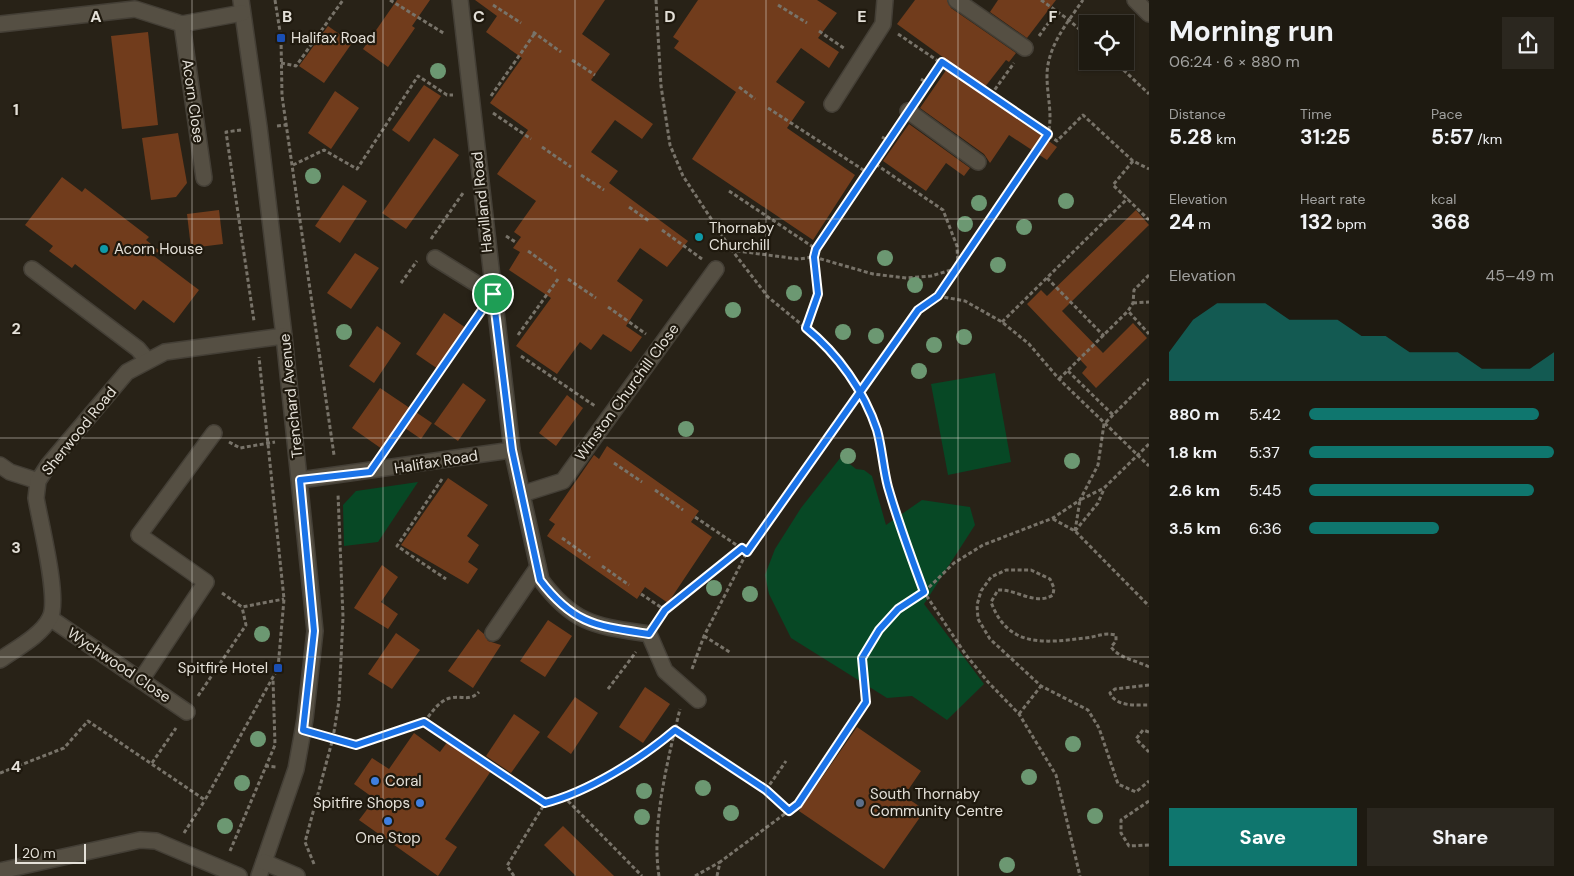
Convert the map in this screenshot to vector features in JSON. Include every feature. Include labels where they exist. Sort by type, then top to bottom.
[{"type":"street","name":"Havilland Road","points":[[460,0],[470,94],[476,113],[479,170],[493,294],[504,347],[512,450],[540,580],[553,597],[572,614],[592,624],[649,634]]},
{"type":"street","points":[[832,104],[883,24],[885,0]]},
{"type":"street","points":[[956,0],[1025,48]]},
{"type":"street","points":[[1135,0],[1149,14]]},
{"type":"street","points":[[0,24],[135,10],[182,24],[242,7]]},
{"type":"street","name":"Trenchard Avenue","points":[[242,7],[259,127],[296,439],[314,631],[303,730],[296,770],[262,869]]},
{"type":"street","name":"Acorn Close","points":[[182,24],[204,178]]},
{"type":"street","points":[[908,111],[978,162]]},
{"type":"street","points":[[431,251],[493,294]]},
{"type":"street","points":[[32,269],[138,349],[146,360]]},
{"type":"street","name":"Winston Churchill Close","points":[[522,494],[563,480],[716,269]]},
{"type":"street","name":"Sherwood Road","points":[[50,618],[54,600],[36,498],[38,481],[49,464],[127,372],[146,360],[165,352],[284,336]]},
{"type":"street","points":[[141,680],[206,582],[139,535],[214,433]]},
{"type":"street","name":"Halifax Road","points":[[300,480],[370,472],[512,450]]},
{"type":"street","points":[[0,465],[10,472],[38,481]]},
{"type":"street","points":[[493,633],[538,567]]},
{"type":"street","points":[[0,660],[39,631],[50,618]]},
{"type":"street","name":"Wychwood Close","points":[[50,618],[187,712]]},
{"type":"street","points":[[649,634],[665,671],[684,690],[698,700]]},
{"type":"street","points":[[0,871],[140,840],[156,842],[174,848],[240,876]]},
{"type":"street","points":[[262,869],[298,876]]},
{"type":"path","points":[[281,63],[296,66],[343,0]]},
{"type":"path","points":[[390,0],[465,47]]},
{"type":"path","points":[[656,0],[661,86],[670,145],[683,176],[730,249],[768,298],[824,343],[860,391],[877,432],[883,468],[901,531],[924,592],[966,655],[988,682],[1019,714],[1056,775],[1080,876]]},
{"type":"path","points":[[1041,0],[1079,29]]},
{"type":"path","points":[[658,876],[656,857],[660,811],[675,730],[684,690],[704,636],[747,552],[918,310],[938,296],[1048,134],[1052,118],[1047,77],[1048,61],[1056,40],[1083,0]]},
{"type":"path","points":[[778,4],[807,23]]},
{"type":"path","points":[[493,5],[521,23]]},
{"type":"path","points":[[883,24],[1057,141],[1083,115],[1132,161],[1149,169]]},
{"type":"path","points":[[819,31],[860,60]]},
{"type":"path","points":[[476,113],[534,32],[561,52]]},
{"type":"path","points":[[572,60],[595,75]]},
{"type":"path","points":[[806,328],[818,294],[814,257],[816,249],[942,62]]},
{"type":"path","points":[[1124,70],[1149,94]]},
{"type":"path","points":[[293,165],[324,150],[356,169],[418,76],[446,95],[470,94]]},
{"type":"path","points":[[921,79],[927,83]]},
{"type":"path","points":[[739,88],[756,99]]},
{"type":"path","points":[[768,108],[868,173]]},
{"type":"path","points":[[476,113],[495,112],[531,139]]},
{"type":"path","points":[[882,137],[889,141]]},
{"type":"path","points":[[542,147],[570,167]]},
{"type":"path","points":[[1132,161],[1113,185],[1149,220]]},
{"type":"path","points":[[874,163],[943,210],[957,246],[958,268]]},
{"type":"path","points":[[431,251],[479,170]]},
{"type":"path","points":[[581,175],[604,190]]},
{"type":"path","points":[[729,190],[816,249]]},
{"type":"path","points":[[1002,322],[1128,198]]},
{"type":"path","points":[[629,207],[649,220]]},
{"type":"path","points":[[662,230],[716,269]]},
{"type":"path","points":[[730,249],[798,259],[814,257],[872,274],[907,278],[931,276],[958,268]]},
{"type":"path","points":[[528,251],[556,271]]},
{"type":"path","points":[[401,283],[418,259]]},
{"type":"path","points":[[1059,379],[1128,311],[1133,303],[1134,290],[1149,275]]},
{"type":"path","points":[[1046,278],[1104,336]]},
{"type":"path","points":[[558,279],[504,347],[610,416]]},
{"type":"path","points":[[568,279],[596,298]]},
{"type":"path","points":[[370,472],[493,294]]},
{"type":"path","points":[[938,296],[964,301],[1002,322],[1029,344],[1059,379],[1149,466]]},
{"type":"path","points":[[1133,303],[1149,302]]},
{"type":"path","points":[[608,307],[661,346]]},
{"type":"path","points":[[1128,311],[1149,334]]},
{"type":"path","points":[[1068,371],[1113,415]]},
{"type":"path","points":[[1075,531],[1080,500],[1098,465],[1104,424],[1149,379]]},
{"type":"path","points":[[214,433],[240,448],[296,439]]},
{"type":"path","points":[[695,876],[720,862],[798,804],[866,702],[862,658],[875,637],[898,609],[924,592],[954,563],[983,545],[1053,518],[1080,500],[1104,488],[1149,444]]},
{"type":"path","points":[[446,579],[398,546],[456,459]]},
{"type":"path","points":[[614,463],[642,482]]},
{"type":"path","points":[[1075,531],[1098,503],[1104,488]]},
{"type":"path","points":[[654,490],[683,510]]},
{"type":"path","points":[[695,517],[747,552]]},
{"type":"path","points":[[1053,518],[1075,531],[1149,606]]},
{"type":"path","points":[[562,538],[590,558]]},
{"type":"path","points":[[608,689],[665,610],[742,548]]},
{"type":"path","points":[[602,566],[629,585]]},
{"type":"path","points":[[1149,667],[1137,660],[1118,655],[1111,647],[1116,641],[1116,635],[1106,632],[1088,638],[1047,641],[1022,639],[1008,629],[996,615],[991,602],[998,590],[1009,589],[1041,600],[1053,595],[1054,588],[1050,579],[1031,570],[1006,570],[991,577],[981,591],[977,605],[978,619],[990,639],[1042,686],[1088,710],[1099,728],[1118,784],[1136,792],[1149,782]]},
{"type":"path","points":[[152,763],[246,625],[242,607],[206,582]]},
{"type":"path","points":[[640,594],[665,610]]},
{"type":"path","points":[[174,848],[205,800],[278,668],[284,599],[242,607]]},
{"type":"path","points":[[704,636],[731,653]]},
{"type":"path","points":[[223,868],[274,745],[273,678]]},
{"type":"path","points":[[1149,685],[1115,689],[1110,693],[1112,697],[1128,706],[1149,705]]},
{"type":"path","points":[[1019,714],[1042,686]]},
{"type":"path","points":[[303,730],[356,745],[424,722],[439,703],[450,698],[468,699],[479,692]]},
{"type":"path","points":[[0,773],[64,748],[88,721],[205,800]]},
{"type":"path","points":[[424,722],[545,803]]},
{"type":"path","points":[[675,730],[766,790],[789,811]]},
{"type":"path","points":[[514,876],[507,866],[545,803],[565,798],[630,763],[656,746],[675,730]]},
{"type":"path","points":[[1149,732],[1143,730],[1136,739],[1149,752]]},
{"type":"path","points":[[766,790],[786,761]]},
{"type":"path","points":[[565,798],[642,876]]},
{"type":"path","points":[[1149,801],[1122,820],[1121,833],[1129,846],[1149,845]]},
{"type":"path","points":[[717,876],[720,862]]},
{"type":"green space","points":[[995,373],[1011,462],[948,475],[931,384]]},
{"type":"green space","points":[[841,457],[856,469],[864,470],[872,476],[886,525],[922,500],[970,507],[975,525],[924,604],[984,684],[947,720],[912,696],[887,698],[791,638],[769,594],[765,575],[775,549],[801,508]]},
{"type":"green space","points":[[418,482],[378,542],[344,546],[343,505],[356,491]]},
{"type":"building","points":[[397,0],[430,0],[412,26],[415,28],[388,67],[363,49]]},
{"type":"building","points":[[475,0],[605,0],[582,34],[610,54],[591,80],[653,124],[642,139],[615,120],[591,152],[618,171],[609,183],[688,241],[667,267],[640,248],[617,281],[643,300],[626,326],[642,337],[631,352],[603,334],[591,350],[580,342],[557,374],[516,346],[551,298],[509,270],[520,252],[513,248],[521,237],[514,232],[536,201],[497,174],[528,130],[490,103],[522,58],[486,32],[497,16]]},
{"type":"building","points":[[698,0],[817,0],[837,13],[818,38],[839,52],[829,68],[801,48],[776,82],[805,102],[787,128],[855,175],[813,240],[692,159],[736,92],[674,48],[679,41],[673,37]]},
{"type":"building","points":[[915,0],[947,0],[951,8],[1016,53],[1009,62],[1006,60],[981,92],[1057,147],[1047,160],[1009,135],[990,163],[984,154],[920,108],[951,63],[897,24]]},
{"type":"building","points":[[998,0],[1056,0],[1027,38],[990,12]]},
{"type":"building","points":[[328,26],[352,43],[324,83],[299,66]]},
{"type":"building","points":[[148,32],[158,125],[122,129],[111,36]]},
{"type":"building","points":[[424,85],[441,96],[409,142],[392,130]]},
{"type":"building","points":[[335,91],[359,108],[331,149],[308,133]]},
{"type":"building","points":[[909,124],[970,168],[964,176],[946,163],[926,191],[883,161]]},
{"type":"building","points":[[178,133],[187,183],[176,197],[151,200],[142,138]]},
{"type":"building","points":[[434,138],[459,155],[406,229],[382,213]]},
{"type":"building","name":"Acorn House","points":[[62,177],[82,192],[85,188],[149,237],[146,240],[161,252],[150,253],[199,290],[174,323],[143,300],[135,310],[75,264],[72,268],[49,251],[53,246],[25,225]]},
{"type":"building","points":[[343,185],[367,201],[340,243],[315,226]]},
{"type":"building","points":[[219,210],[223,244],[191,248],[187,214]]},
{"type":"building","points":[[1136,210],[1149,225],[1062,311],[1103,353],[1133,323],[1147,338],[1096,388],[1082,373],[1087,367],[1027,304],[1041,290],[1047,296]]},
{"type":"building","points":[[355,253],[379,268],[351,309],[327,293]]},
{"type":"building","points":[[444,313],[466,328],[438,369],[416,354]]},
{"type":"building","points":[[377,326],[401,343],[374,383],[349,366]]},
{"type":"building","points":[[463,383],[486,400],[458,441],[434,424]]},
{"type":"building","points":[[380,388],[432,423],[421,439],[399,424],[382,449],[352,428]]},
{"type":"building","points":[[567,395],[583,408],[556,446],[539,433]]},
{"type":"building","points":[[607,446],[699,511],[691,522],[712,537],[668,603],[645,587],[637,599],[547,536],[555,524],[549,520],[594,455],[599,459]]},
{"type":"building","points":[[448,478],[488,505],[467,536],[479,545],[468,562],[478,569],[468,584],[401,545]]},
{"type":"building","points":[[382,565],[398,577],[381,602],[398,614],[388,629],[354,608]]},
{"type":"building","points":[[548,620],[572,636],[545,677],[520,661]]},
{"type":"building","points":[[478,629],[488,641],[501,645],[473,688],[448,671]]},
{"type":"building","points":[[396,633],[420,650],[392,689],[368,674]]},
{"type":"building","points":[[645,687],[670,704],[643,743],[619,727]]},
{"type":"building","points":[[575,697],[598,713],[571,754],[547,737]]},
{"type":"building","points":[[514,714],[540,732],[511,773],[486,756]]},
{"type":"building","name":"South Thornaby Community Centre","points":[[857,727],[921,771],[904,796],[925,810],[884,869],[799,811]]},
{"type":"building","name":"Spitfire Shops","points":[[414,733],[440,752],[448,741],[491,771],[445,839],[457,847],[438,876],[359,820],[375,799],[354,784],[372,758],[389,769]]},
{"type":"building","points":[[563,826],[614,876],[576,876],[544,845]]},
{"type":"place","name":"Halifax Road","points":[[281,38]]},
{"type":"place","name":"Thornaby Churchill","points":[[699,237]]},
{"type":"place","name":"Acorn House","points":[[104,249]]},
{"type":"place","name":"Spitfire Hotel","points":[[278,668]]},
{"type":"place","name":"Coral","points":[[375,781]]},
{"type":"place","name":"Spitfire Shops","points":[[420,803]]},
{"type":"place","name":"South Thornaby Community Centre","points":[[860,803]]},
{"type":"place","name":"One Stop","points":[[388,821]]},
{"type":"route","points":[[493,294],[370,472],[300,480],[314,631],[303,730],[356,745],[424,722],[545,803],[565,798],[630,763],[656,746],[675,730],[766,790],[789,811],[798,804],[866,702],[862,658],[879,630],[898,609],[924,592],[901,531],[883,468],[877,432],[860,391],[824,343],[806,328],[818,294],[814,257],[816,249],[942,62],[1048,134],[938,296],[918,310],[860,391],[747,552],[742,548],[665,610],[649,634],[592,624],[572,614],[553,597],[540,580],[512,450],[493,294]]}]
